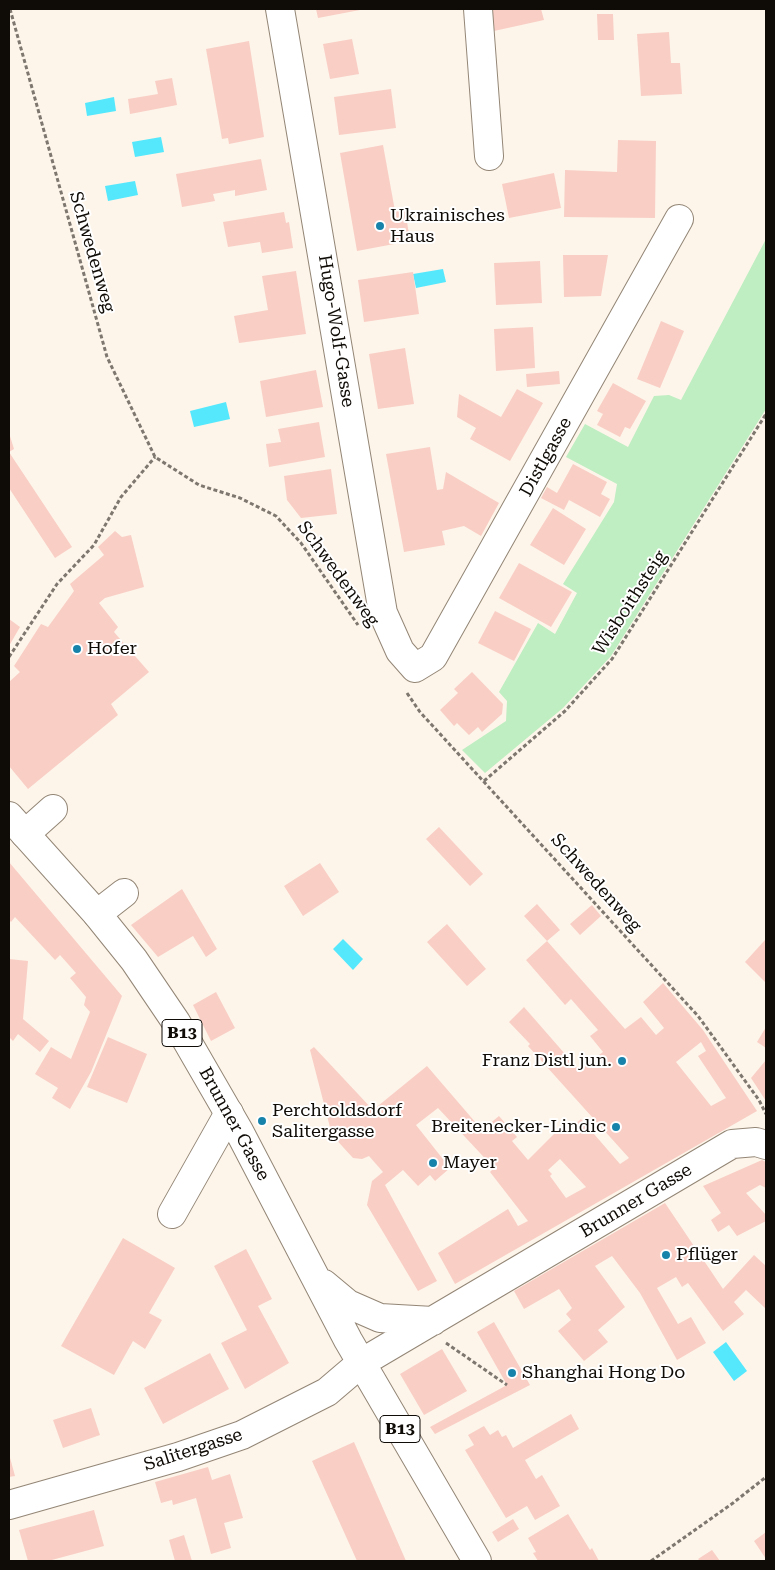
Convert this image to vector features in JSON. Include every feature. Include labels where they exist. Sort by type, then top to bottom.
[{"type":"street","name":"Hugo-Wolf-Gasse","points":[[280,9],[383,613],[400,651]]},
{"type":"street","points":[[478,9],[490,156]]},
{"type":"street","name":"Distlgasse","points":[[400,651],[415,668],[433,657],[679,219]]},
{"type":"street","points":[[17,825],[53,809]]},
{"type":"street","name":"Brunner Gasse","points":[[17,825],[97,914],[134,960],[176,1022],[229,1113],[361,1363],[732,1144],[756,1142],[766,1145]]},
{"type":"street","points":[[97,914],[124,893]]},
{"type":"street","points":[[172,1214],[229,1113]]},
{"type":"street","name":"Brunner Gasse","points":[[316,1276],[348,1304],[380,1318],[433,1321]]},
{"type":"street","name":"Salitergasse","points":[[9,1505],[178,1457],[242,1435],[327,1392],[361,1363]]},
{"type":"street","name":"B13","points":[[361,1363],[477,1561]]},
{"type":"path","name":"Schwedenweg","points":[[10,9],[107,358],[154,457],[199,484],[240,498],[276,516],[300,543],[364,633]]},
{"type":"path","name":"Wisboithsteig","points":[[484,781],[565,711],[612,659],[766,414]]},
{"type":"path","points":[[9,657],[57,584],[94,545],[121,497],[154,457]]},
{"type":"path","name":"Schwedenweg","points":[[405,690],[420,712],[698,1016],[759,1100],[766,1114]]},
{"type":"path","points":[[433,1321],[446,1342],[507,1385]]},
{"type":"path","points":[[651,1561],[733,1503],[766,1477]]},
{"type":"green space","points":[[766,239],[766,409],[611,656],[563,708],[485,773],[462,750],[506,721],[507,701],[499,692],[538,623],[555,634],[577,593],[563,584],[614,502],[617,484],[566,457],[585,424],[628,447],[654,396],[669,395],[681,400]]},
{"type":"water","points":[[114,97],[116,111],[87,116],[85,103]]},
{"type":"water","points":[[161,137],[164,152],[135,157],[132,142]]},
{"type":"water","points":[[135,181],[138,195],[108,201],[105,186]]},
{"type":"water","points":[[443,269],[446,282],[416,288],[413,274]]},
{"type":"water","points":[[226,402],[230,419],[194,427],[190,411]]},
{"type":"water","points":[[343,939],[363,959],[353,970],[333,949]]},
{"type":"water","points":[[726,1342],[747,1371],[734,1381],[713,1352]]},
{"type":"building","points":[[316,9],[360,9],[360,10],[318,18]]},
{"type":"building","points":[[490,9],[541,9],[544,20],[494,31]]},
{"type":"building","points":[[597,14],[613,14],[614,40],[598,40]]},
{"type":"building","points":[[669,32],[671,63],[680,63],[682,94],[641,96],[637,34]]},
{"type":"building","points":[[352,39],[359,74],[330,79],[323,44]]},
{"type":"building","points":[[249,41],[264,137],[229,144],[228,138],[222,139],[206,49]]},
{"type":"building","points":[[172,78],[177,105],[130,114],[128,99],[158,94],[155,81]]},
{"type":"building","points":[[391,89],[396,128],[339,135],[334,97]]},
{"type":"building","points":[[618,140],[656,141],[655,218],[564,217],[565,170],[617,172]]},
{"type":"building","points":[[383,145],[395,211],[405,209],[410,241],[357,251],[340,153]]},
{"type":"building","points":[[261,159],[267,190],[235,196],[235,190],[213,194],[215,201],[182,207],[176,174]]},
{"type":"building","points":[[554,173],[561,208],[509,218],[502,184]]},
{"type":"building","points":[[284,212],[286,223],[289,222],[293,248],[262,253],[260,242],[228,247],[223,222]]},
{"type":"building","points":[[563,255],[608,255],[601,296],[564,297]]},
{"type":"building","points":[[540,261],[542,303],[496,305],[494,263]]},
{"type":"building","points":[[296,271],[306,334],[239,343],[234,316],[268,310],[262,276]]},
{"type":"building","points":[[413,272],[419,314],[364,322],[358,280]]},
{"type":"building","points":[[661,321],[684,331],[660,388],[637,379]]},
{"type":"building","points":[[533,327],[535,368],[496,371],[494,329]]},
{"type":"building","points":[[405,348],[414,404],[378,409],[369,354]]},
{"type":"building","points":[[316,370],[323,407],[266,417],[260,381]]},
{"type":"building","points":[[559,371],[560,384],[527,387],[526,374]]},
{"type":"building","points":[[613,383],[646,401],[630,429],[625,427],[620,437],[597,425],[603,414],[597,411]]},
{"type":"building","points":[[517,389],[543,403],[510,461],[470,439],[476,428],[457,417],[459,394],[501,417]]},
{"type":"building","points":[[319,422],[325,457],[269,467],[266,444],[281,442],[278,429]]},
{"type":"building","points":[[9,433],[14,449],[9,452]]},
{"type":"building","points":[[430,447],[437,490],[443,489],[446,472],[499,503],[481,536],[464,526],[442,531],[445,545],[404,552],[386,454]]},
{"type":"building","points":[[9,452],[72,547],[55,558],[9,488]]},
{"type":"building","points":[[573,464],[607,482],[601,494],[610,499],[600,517],[569,500],[564,510],[541,498],[547,487],[557,493]]},
{"type":"building","points":[[331,469],[337,514],[301,518],[287,500],[284,476]]},
{"type":"building","points":[[553,508],[586,529],[564,565],[530,545]]},
{"type":"building","name":"Hofer","points":[[115,531],[122,537],[131,535],[144,587],[105,598],[99,603],[118,627],[114,632],[149,672],[111,704],[118,715],[28,789],[9,766],[9,682],[20,672],[14,666],[41,624],[48,627],[74,591],[70,584],[104,555],[98,547]]},
{"type":"building","points":[[519,563],[572,592],[551,627],[499,598]]},
{"type":"building","points":[[495,611],[531,629],[514,661],[478,643]]},
{"type":"building","points":[[9,619],[20,627],[9,646]]},
{"type":"building","points":[[472,672],[503,704],[502,714],[482,732],[478,727],[469,735],[457,723],[454,726],[440,710],[458,693],[454,689]]},
{"type":"building","points":[[439,827],[483,874],[470,886],[426,839]]},
{"type":"building","points":[[9,862],[122,996],[91,1072],[70,1109],[52,1098],[58,1088],[35,1074],[51,1047],[71,1059],[90,1012],[84,1005],[86,997],[70,978],[76,973],[60,955],[55,960],[15,917],[11,922],[9,920]]},
{"type":"building","points":[[320,863],[339,892],[303,916],[284,886]]},
{"type":"building","points":[[182,889],[217,949],[206,957],[193,936],[158,957],[131,925]]},
{"type":"building","points":[[537,904],[560,930],[547,941],[524,916]]},
{"type":"building","points":[[592,905],[601,916],[580,935],[570,924]]},
{"type":"building","points":[[447,924],[486,969],[467,986],[427,942]]},
{"type":"building","points":[[765,940],[766,942],[766,983],[745,962]]},
{"type":"building","points":[[547,941],[625,1029],[641,1017],[656,1035],[664,1028],[643,1002],[663,983],[703,1030],[757,1111],[455,1284],[438,1253],[508,1209],[518,1226],[528,1221],[490,1172],[494,1168],[438,1108],[416,1125],[450,1168],[435,1181],[430,1175],[418,1186],[403,1170],[385,1185],[437,1281],[418,1291],[367,1205],[372,1181],[383,1172],[369,1156],[362,1159],[353,1158],[332,1135],[310,1050],[314,1047],[373,1110],[427,1066],[482,1130],[499,1116],[517,1137],[512,1141],[528,1160],[559,1129],[563,1134],[581,1119],[620,1164],[629,1158],[528,1046],[530,1044],[509,1022],[524,1007],[579,1070],[603,1052],[590,1036],[598,1030],[571,999],[565,1005],[526,960]],"holes":[[[701,1042],[706,1051],[698,1056],[726,1098],[711,1106],[676,1062]],[[560,1159],[586,1187],[566,1198],[550,1176],[552,1174],[548,1170]]]},
{"type":"building","points":[[9,959],[28,961],[23,1019],[49,1041],[40,1052],[18,1034],[13,1041],[9,1037]]},
{"type":"building","points":[[216,992],[235,1028],[211,1041],[193,1005]]},
{"type":"building","points":[[766,1027],[766,1048],[757,1042]]},
{"type":"building","points":[[108,1037],[147,1054],[127,1103],[87,1087]]},
{"type":"building","points":[[766,1060],[766,1101],[751,1078]]},
{"type":"building","points":[[762,1160],[766,1162],[766,1188],[760,1185],[746,1193],[766,1215],[766,1221],[737,1236],[729,1225],[718,1232],[711,1220],[721,1213],[703,1186]]},
{"type":"building","points":[[665,1203],[723,1289],[754,1255],[766,1266],[766,1309],[746,1290],[734,1302],[744,1314],[723,1331],[688,1283],[682,1287],[676,1277],[657,1288],[678,1324],[691,1317],[706,1343],[677,1360],[640,1293],[612,1256],[595,1266],[625,1307],[598,1330],[608,1342],[584,1361],[558,1331],[571,1320],[566,1314],[572,1308],[559,1289],[524,1309],[514,1291]]},
{"type":"building","points":[[123,1238],[175,1268],[149,1313],[162,1320],[145,1349],[133,1341],[114,1375],[61,1346]]},
{"type":"building","points":[[246,1249],[272,1299],[258,1306],[289,1363],[245,1389],[221,1343],[247,1330],[214,1266]]},
{"type":"building","points":[[494,1322],[530,1385],[435,1434],[430,1427],[507,1385],[477,1332]]},
{"type":"building","points":[[442,1349],[467,1391],[424,1415],[400,1374]]},
{"type":"building","points":[[210,1353],[229,1389],[163,1424],[144,1388]]},
{"type":"building","points":[[91,1408],[100,1435],[63,1448],[53,1420]]},
{"type":"building","points":[[571,1414],[579,1429],[525,1460],[536,1479],[542,1475],[560,1506],[535,1520],[527,1506],[506,1518],[465,1450],[474,1445],[468,1435],[484,1426],[490,1435],[498,1430],[502,1437],[506,1435],[513,1448]]},
{"type":"building","points":[[354,1442],[406,1561],[357,1561],[312,1461]]},
{"type":"building","points":[[9,1454],[15,1476],[9,1477]]},
{"type":"building","points":[[208,1467],[212,1480],[230,1474],[243,1518],[224,1523],[231,1548],[211,1554],[196,1498],[173,1505],[172,1500],[161,1503],[155,1482]]},
{"type":"building","points":[[94,1510],[104,1546],[48,1561],[28,1561],[19,1530]]},
{"type":"building","points":[[568,1514],[599,1561],[538,1561],[533,1553],[536,1552],[528,1538]]},
{"type":"building","points":[[513,1519],[519,1529],[498,1542],[492,1532]]},
{"type":"building","points":[[766,1532],[766,1559],[754,1541]]},
{"type":"building","points":[[184,1535],[192,1561],[175,1561],[169,1540]]},
{"type":"building","points":[[712,1550],[720,1561],[700,1561],[698,1559]]},
{"type":"place","name":"Ukrainisches Haus","points":[[380,226]]},
{"type":"place","name":"Hofer","points":[[77,649]]},
{"type":"place","name":"Franz Distl jun.","points":[[622,1061]]},
{"type":"place","name":"Perchtoldsdorf Salitergasse","points":[[262,1121]]},
{"type":"place","name":"Breitenecker-Lindic","points":[[616,1127]]},
{"type":"place","name":"Mayer","points":[[433,1163]]},
{"type":"place","name":"Pflüger","points":[[666,1255]]},
{"type":"place","name":"Shanghai Hong Do","points":[[512,1373]]}]
